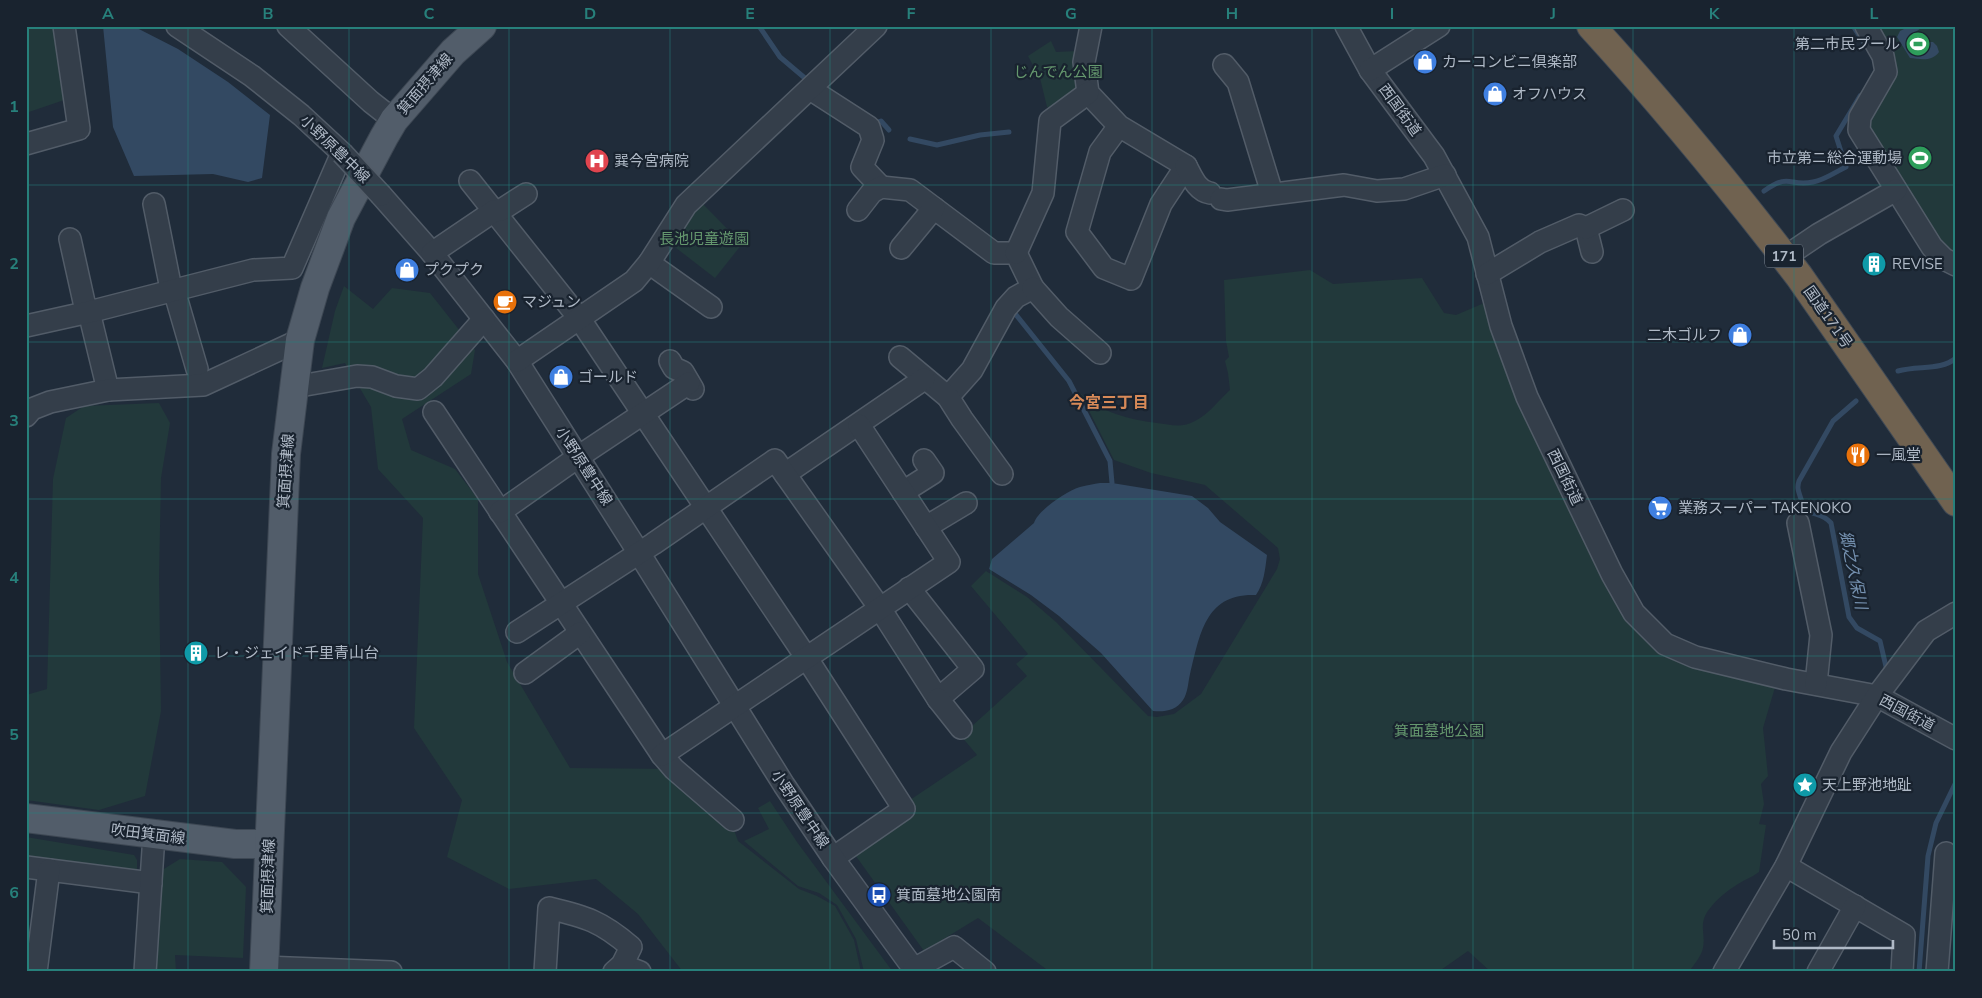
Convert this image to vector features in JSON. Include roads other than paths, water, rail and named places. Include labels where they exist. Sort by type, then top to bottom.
[{"type":"highway","name":"国道171号","points":[[1591,26],[1716,170],[1785,257],[1956,502]]},
{"type":"main road","name":"箕面摂津線","points":[[264,969],[286,454],[300,340],[315,288],[341,218],[394,120],[453,52],[482,26]]},
{"type":"main road","name":"吹田箕面線","points":[[26,818],[235,844],[269,844]]},
{"type":"street","points":[[26,144],[79,129],[64,26]]},
{"type":"street","name":"小野原豊中線","points":[[178,26],[252,76],[342,153],[432,253],[484,319],[516,361],[578,457],[784,785],[915,970]]},
{"type":"street","points":[[288,26],[371,102],[394,120]]},
{"type":"street","points":[[516,361],[634,281],[649,263],[686,205],[876,26]]},
{"type":"street","points":[[1096,26],[1084,62],[1088,93],[1119,126],[1186,166],[1203,192],[1227,200],[1344,185],[1377,190],[1404,189],[1445,175]]},
{"type":"street","name":"西国街道","points":[[1346,26],[1370,70],[1434,156],[1478,237],[1500,326],[1527,397],[1612,574],[1634,613],[1665,644],[1695,657],[1786,680],[1816,684],[1886,685],[1908,711],[1956,739]]},
{"type":"street","points":[[1370,70],[1439,26]]},
{"type":"street","points":[[1866,26],[1883,56],[1886,72],[1860,117],[1858,130],[1932,247],[1944,259],[1956,265]]},
{"type":"street","points":[[1224,65],[1238,82],[1272,193]]},
{"type":"street","points":[[810,89],[869,127],[873,140],[862,167],[881,187]]},
{"type":"street","points":[[1016,253],[1043,192],[1050,121],[1088,93]]},
{"type":"street","points":[[1119,126],[1100,152],[1077,232],[1104,268],[1131,280],[1161,204],[1186,166]]},
{"type":"street","points":[[26,326],[253,270],[292,268],[342,153]]},
{"type":"street","points":[[470,181],[579,318],[806,657],[904,809],[834,858]]},
{"type":"street","points":[[858,210],[872,192],[881,187],[910,190],[994,253],[1016,253]]},
{"type":"street","points":[[1785,257],[1819,234],[1896,190]]},
{"type":"street","points":[[432,253],[494,211],[501,210],[526,194]]},
{"type":"street","points":[[154,204],[170,284],[174,290],[197,369]]},
{"type":"street","points":[[900,248],[934,208]]},
{"type":"street","points":[[1487,274],[1540,242],[1579,225],[1586,228],[1623,210]]},
{"type":"street","points":[[1586,228],[1592,252]]},
{"type":"street","points":[[70,239],[84,302],[89,312],[108,390]]},
{"type":"street","points":[[1016,253],[1034,288],[1058,317],[1100,353]]},
{"type":"street","points":[[649,263],[711,307]]},
{"type":"street","points":[[948,397],[972,370],[1006,308],[1016,297],[1034,288]]},
{"type":"street","points":[[294,387],[357,376],[372,377],[396,386],[418,389],[433,377],[484,319]]},
{"type":"street","points":[[26,416],[32,409],[50,402],[108,390],[203,385],[300,340]]},
{"type":"street","points":[[900,357],[916,369],[924,379],[940,389],[948,397],[1002,474]]},
{"type":"street","points":[[500,512],[642,414],[691,386],[683,372],[674,368],[670,361]]},
{"type":"street","points":[[785,474],[924,379]]},
{"type":"street","points":[[434,412],[662,755],[674,769],[733,820]]},
{"type":"street","points":[[662,755],[949,562],[859,425]]},
{"type":"street","points":[[517,632],[639,553],[775,460],[880,607],[938,699],[961,728]]},
{"type":"street","points":[[903,492],[933,474],[924,460]]},
{"type":"street","points":[[926,527],[966,503]]},
{"type":"street","points":[[1798,523],[1822,635],[1816,684]]},
{"type":"street","points":[[909,588],[974,669],[938,699]]},
{"type":"street","points":[[1724,972],[1786,866],[1841,752],[1886,685],[1926,632],[1956,612]]},
{"type":"street","points":[[525,673],[580,633]]},
{"type":"street","points":[[145,972],[154,835]]},
{"type":"street","points":[[1937,972],[1946,853]]},
{"type":"street","points":[[1786,866],[1904,935],[1902,972]]},
{"type":"street","points":[[26,867],[151,883]]},
{"type":"street","points":[[36,972],[49,870]]},
{"type":"street","points":[[1818,972],[1855,906]]},
{"type":"street","points":[[545,972],[549,908],[587,918],[613,931],[631,948],[625,969]]},
{"type":"street","points":[[915,970],[954,947],[985,972]]},
{"type":"street","points":[[264,969],[391,972]]},
{"type":"water","points":[[103,26],[133,26],[178,49],[228,82],[270,115],[262,178],[248,182],[213,174],[134,176],[113,127]]},
{"type":"water","name":"第二市民プール","points":[[1910,26],[1924,26],[1914,33],[1920,42],[1933,42],[1937,46],[1939,52],[1936,55],[1926,59],[1910,58],[1897,37],[1900,31]]},
{"type":"water","points":[[1100,483],[1112,483],[1192,496],[1208,508],[1220,522],[1267,555],[1265,571],[1256,595],[1239,596],[1226,601],[1215,609],[1208,619],[1197,644],[1185,697],[1180,704],[1170,710],[1153,711],[1101,653],[1059,616],[1031,595],[989,569],[992,559],[1034,523],[1041,512],[1074,489]]},
{"type":"waterway","points":[[759,26],[780,57],[806,79]]},
{"type":"waterway","points":[[1853,26],[1864,43]]},
{"type":"waterway","points":[[1764,191],[1773,185],[1785,181],[1799,183],[1817,181],[1846,167],[1836,136],[1860,96]]},
{"type":"waterway","points":[[873,124],[881,121],[889,130]]},
{"type":"waterway","points":[[910,139],[937,145],[980,135],[1009,132]]},
{"type":"waterway","points":[[1013,311],[1069,381],[1110,461],[1112,483]]},
{"type":"waterway","name":"郷之久保川","points":[[1898,371],[1943,365],[1956,358]]},
{"type":"waterway","name":"郷之久保川","points":[[1856,401],[1833,421],[1799,481],[1798,489],[1806,509],[1809,512],[1822,516],[1831,523],[1849,617],[1857,628],[1880,641],[1887,671]]},
{"type":"waterway","name":"郷之久保川","points":[[1919,972],[1928,856],[1936,823],[1956,782]]},
{"type":"place","name":"第二市民プール","points":[[1918,44]]},
{"type":"place","name":"カーコンビニ倶楽部","points":[[1425,62]]},
{"type":"place","name":"オフハウス","points":[[1495,94]]},
{"type":"place","name":"市立第ニ総合運動場","points":[[1920,158]]},
{"type":"place","name":"巽今宮病院","points":[[597,161]]},
{"type":"place","name":"REVISE","points":[[1874,264]]},
{"type":"place","name":"プクプク","points":[[407,270]]},
{"type":"place","name":"マジュン","points":[[505,302]]},
{"type":"place","name":"二木ゴルフ","points":[[1740,335]]},
{"type":"place","name":"ゴールド","points":[[561,377]]},
{"type":"place","name":"一風堂","points":[[1858,455]]},
{"type":"place","name":"業務スーパー TAKENOKO","points":[[1660,508]]},
{"type":"place","name":"レ・ジェイド千里青山台","points":[[196,653]]},
{"type":"place","name":"天上野池地趾","points":[[1805,785]]},
{"type":"place","name":"箕面墓地公園南","points":[[879,895]]},
{"type":"district","name":"今宮三丁目","points":[[1109,403]]},
{"type":"park label","name":"じんでん公園","points":[[1058,72]]},
{"type":"park label","name":"長池児童遊園","points":[[704,239]]},
{"type":"park label","name":"箕面墓地公園","points":[[1439,731]]}]
